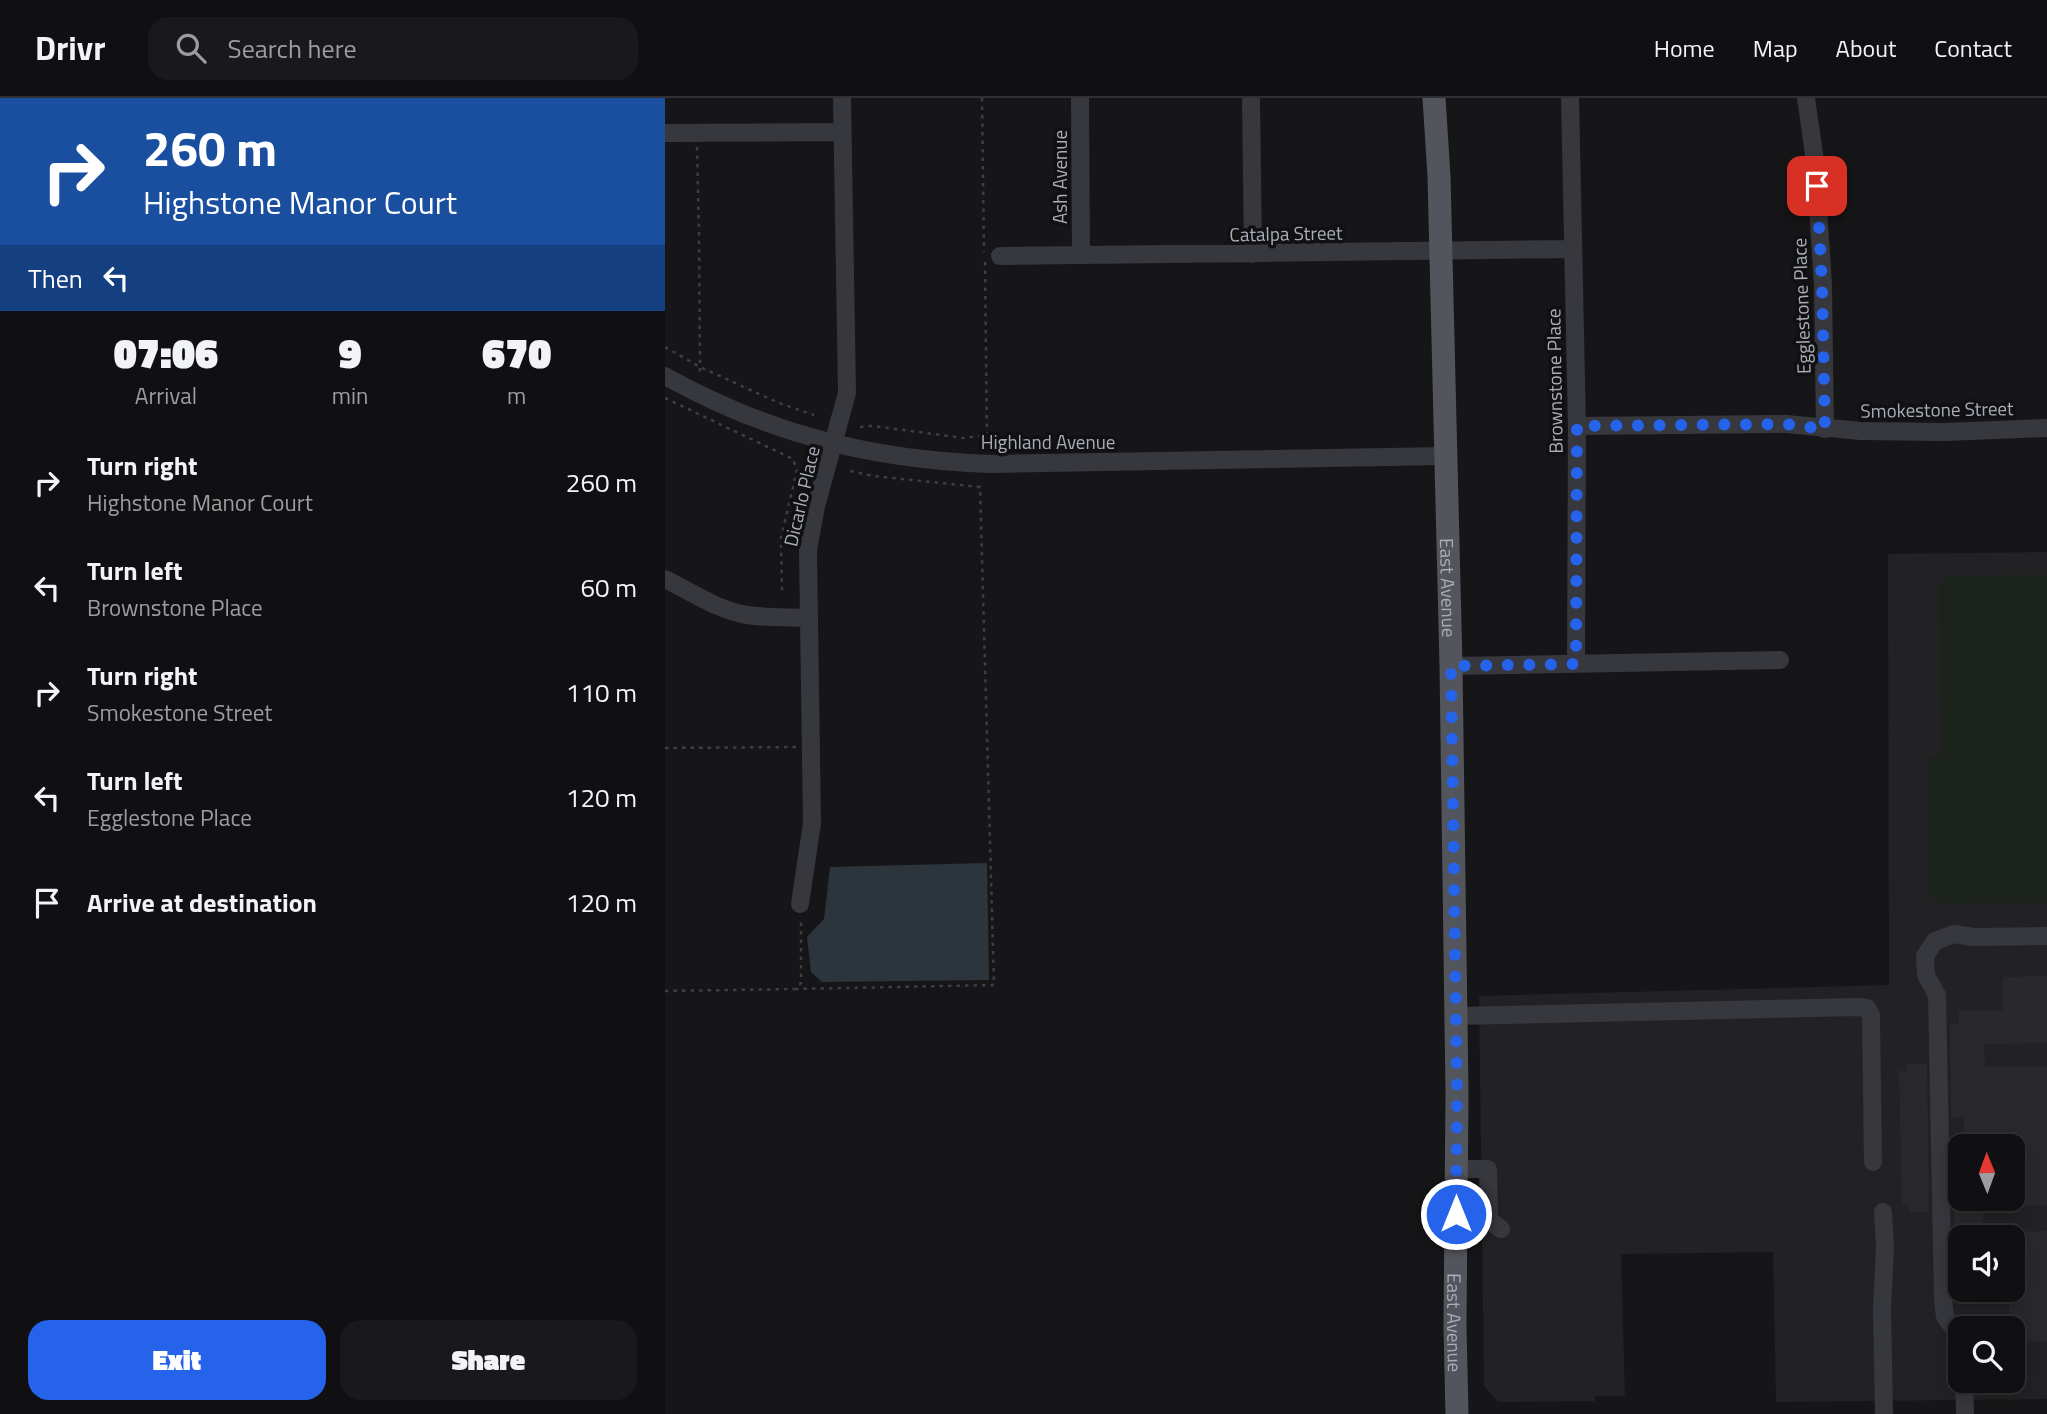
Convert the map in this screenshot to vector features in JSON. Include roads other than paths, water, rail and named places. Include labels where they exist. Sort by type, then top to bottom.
[{"type":"main road","name":"East Avenue","points":[[1434,98],[1451,666],[1456,1016],[1454,1327],[1457,1414]]},
{"type":"street","name":"Dicarlo Place","points":[[800,904],[812,823],[808,550],[816,506],[847,393],[842,98]]},
{"type":"street","name":"Ash Avenue","points":[[1080,98],[1081,255]]},
{"type":"street","points":[[1251,98],[1253,254]]},
{"type":"street","name":"Brownstone Place","points":[[1570,98],[1577,426],[1576,664]]},
{"type":"street","name":"Egglestone Place","points":[[1805,98],[1816,175],[1822,285],[1825,429]]},
{"type":"street","points":[[665,133],[842,132]]},
{"type":"street","name":"Catalpa Street","points":[[1000,256],[1573,249]]},
{"type":"street","name":"Highland Avenue","points":[[665,376],[699,395],[761,422],[833,445],[888,454],[991,464],[1446,456]]},
{"type":"street","name":"Smokestone Street","points":[[1577,426],[1786,424],[1861,431],[1944,432],[2047,428]]},
{"type":"street","points":[[665,579],[701,598],[745,615],[808,618]]},
{"type":"street","points":[[1451,666],[1780,660]]},
{"type":"street","points":[[1948,1321],[1945,1317],[1943,1298],[1937,995],[1926,975],[1925,956],[1935,941],[1954,934],[1973,937],[2047,936]]},
{"type":"street","points":[[1456,1016],[1761,1014],[1867,1008],[1871,1015],[1873,1162]]},
{"type":"street","points":[[1456,1169],[1492,1168],[1489,1220],[1501,1229]]},
{"type":"street","points":[[1883,1212],[1885,1247],[1881,1310],[1884,1414]]},
{"type":"street","points":[[1964,1393],[1965,1414]]}]
